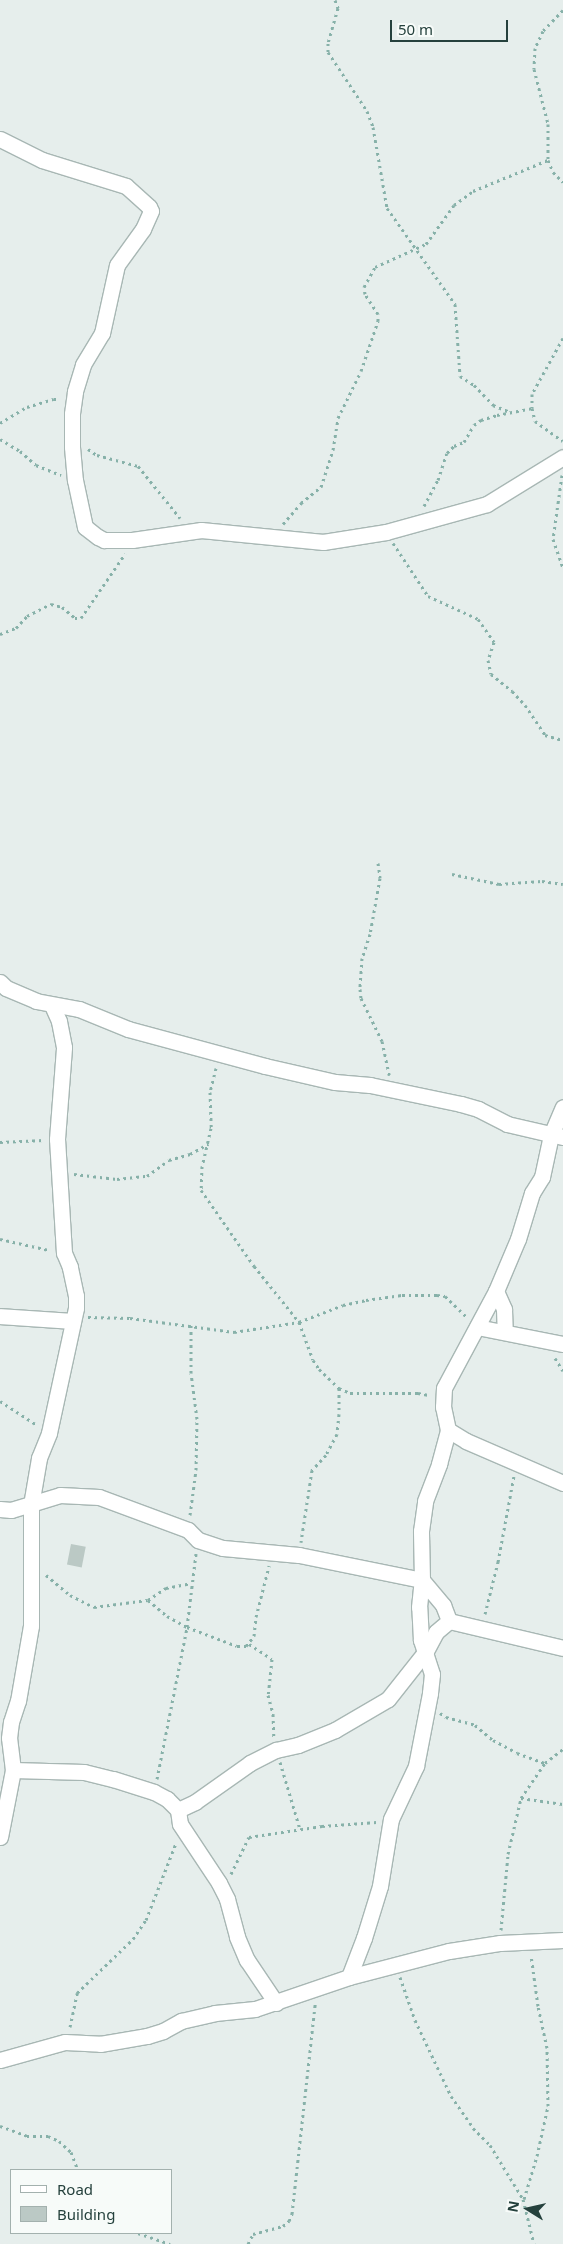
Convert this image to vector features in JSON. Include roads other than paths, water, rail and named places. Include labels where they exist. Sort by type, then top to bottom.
[{"type":"street","points":[[0,139],[42,160],[126,186],[149,207],[150,211],[143,229],[117,265],[102,333],[78,378],[72,439],[75,480],[85,527],[91,533],[104,540],[132,540],[196,531],[323,542],[386,532],[486,504],[563,457]]},
{"type":"street","points":[[0,982],[20,995],[52,1005],[79,1009],[128,1029],[335,1082],[390,1089],[468,1106],[507,1124],[557,1136]]},
{"type":"street","points":[[0,1837],[13,1770],[9,1738],[32,1626],[31,1505],[40,1458],[49,1433],[73,1321],[76,1296],[70,1267],[64,1253],[57,1139],[64,1047],[60,1021],[52,1005]]},
{"type":"street","points":[[349,1977],[364,1938],[380,1886],[390,1823],[416,1766],[430,1693],[432,1674],[421,1640],[419,1607],[422,1580],[422,1515],[448,1430],[442,1397],[444,1388],[496,1291],[518,1239],[532,1193],[542,1177],[557,1136],[563,1107]]},
{"type":"street","points":[[496,1291],[504,1309],[505,1332]]},
{"type":"street","points":[[0,1316],[73,1321]]},
{"type":"street","points":[[478,1327],[563,1344]]},
{"type":"street","points":[[448,1430],[466,1441],[563,1483]]},
{"type":"street","points":[[0,1509],[11,1510],[60,1495],[99,1497],[223,1548],[298,1555],[422,1580],[443,1605],[449,1622]]},
{"type":"street","points":[[179,1817],[195,1802],[250,1763],[276,1750],[298,1745],[335,1730],[383,1703],[426,1651],[436,1632],[449,1622],[482,1627],[563,1648]]},
{"type":"street","points":[[13,1770],[84,1772],[154,1792],[167,1799],[219,1883],[227,1899],[237,1937],[248,1960],[276,2003]]},
{"type":"street","points":[[0,2060],[65,2042],[100,2044],[130,2040],[163,2031],[181,2021],[216,2012],[255,2009],[349,1977],[449,1951],[500,1943],[563,1940]]}]
